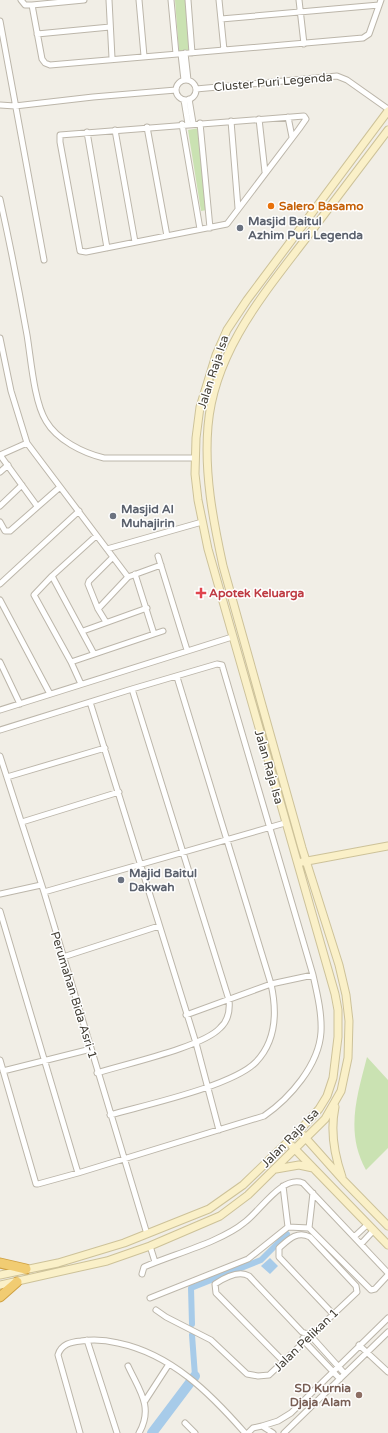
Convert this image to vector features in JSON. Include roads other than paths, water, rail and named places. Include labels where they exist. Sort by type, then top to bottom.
[{"type":"highway","points":[[0,1263],[26,1269]]},
{"type":"highway","points":[[0,1297],[18,1282]]},
{"type":"main road","name":"Jalan Raja Isa","points":[[0,1275],[76,1258],[147,1234],[208,1209],[230,1196],[299,1131],[319,1109],[327,1096],[333,1078],[336,1058],[338,1010],[330,974],[232,637],[202,522],[195,474],[195,458],[197,424],[206,387],[227,330],[278,256],[388,110]]},
{"type":"main road","name":"Jalan Raja Isa","points":[[0,1285],[79,1269],[150,1246],[220,1216],[248,1195],[326,1119],[336,1103],[341,1091],[348,1058],[347,1006],[339,965],[306,861],[223,566],[214,525],[207,455],[208,425],[215,390],[226,357],[250,312],[388,130]]},
{"type":"main road","points":[[206,387],[215,390]]},
{"type":"main road","points":[[297,863],[388,846]]},
{"type":"main road","points":[[336,1103],[333,1117],[333,1142],[335,1155],[344,1181]]},
{"type":"main road","points":[[299,1131],[344,1181],[388,1226]]},
{"type":"main road","points":[[287,1142],[388,1245]]},
{"type":"main road","points":[[274,1170],[299,1165],[313,1168]]},
{"type":"street","points":[[21,0],[25,5],[84,0]]},
{"type":"street","points":[[109,0],[112,58]]},
{"type":"street","points":[[139,0],[144,56]]},
{"type":"street","points":[[171,0],[186,80]]},
{"type":"street","points":[[188,0],[192,53]]},
{"type":"street","points":[[219,0],[224,50]]},
{"type":"street","points":[[299,0],[304,44]]},
{"type":"street","points":[[32,5],[42,59],[47,64],[366,38],[369,34],[380,3],[221,19]]},
{"type":"street","points":[[0,21],[44,260]]},
{"type":"street","points":[[37,34],[110,27]]},
{"type":"street","name":"Cluster Puri Legenda","points":[[196,89],[337,76],[347,80],[388,110]]},
{"type":"street","points":[[186,80],[193,83],[196,89],[195,94],[187,99]]},
{"type":"street","points":[[186,80],[177,85],[176,90],[177,94],[187,99]]},
{"type":"street","points":[[0,105],[15,106],[93,97],[176,90]]},
{"type":"street","points":[[187,99],[188,124],[200,229]]},
{"type":"street","points":[[304,116],[306,118],[227,224],[107,248],[83,252],[79,249],[60,135],[200,123],[304,116]]},
{"type":"street","points":[[288,117],[292,137]]},
{"type":"street","points":[[259,119],[265,172]]},
{"type":"street","points":[[231,121],[238,208]]},
{"type":"street","points":[[200,123],[210,228]]},
{"type":"street","points":[[147,127],[167,236]]},
{"type":"street","points":[[115,130],[135,242]]},
{"type":"street","points":[[87,132],[107,248]]},
{"type":"street","points":[[0,199],[21,301],[38,397],[46,421],[64,439],[93,455],[104,458],[195,458]]},
{"type":"street","points":[[0,338],[1,351],[11,390],[27,443],[128,577]]},
{"type":"street","points":[[27,443],[0,455],[38,506]]},
{"type":"street","points":[[0,472],[8,465]]},
{"type":"street","points":[[0,506],[22,485]]},
{"type":"street","points":[[0,522],[5,531],[10,531],[60,487]]},
{"type":"street","points":[[0,584],[79,511]]},
{"type":"street","points":[[107,549],[202,522]]},
{"type":"street","points":[[81,684],[71,662],[35,596],[35,593],[96,536]]},
{"type":"street","points":[[158,556],[187,650]]},
{"type":"street","points":[[106,622],[98,609],[88,583],[113,557]]},
{"type":"street","points":[[98,609],[128,577],[160,565]]},
{"type":"street","points":[[135,574],[154,634]]},
{"type":"street","points":[[52,576],[83,631],[94,654]]},
{"type":"street","points":[[0,600],[50,694]]},
{"type":"street","points":[[83,631],[147,608]]},
{"type":"street","points":[[71,662],[164,631]]},
{"type":"street","points":[[0,710],[232,637]]},
{"type":"street","points":[[0,662],[20,704]]},
{"type":"street","points":[[0,730],[217,664],[223,666],[313,974],[317,992],[321,1032],[319,1044],[305,1073],[279,1105],[257,1119],[78,1173],[36,1184],[0,1060]]},
{"type":"street","points":[[110,1115],[208,1086],[247,1070],[263,1052],[270,1041],[274,1026],[274,1000],[271,984],[177,677]]},
{"type":"street","points":[[98,1073],[196,1043],[221,1028],[228,1014],[230,1000],[132,689]]},
{"type":"street","points":[[90,702],[141,864],[158,926],[196,1043],[219,1130]]},
{"type":"street","points":[[7,777],[105,748]]},
{"type":"street","name":"Perumahan Bida Asri-1","points":[[0,756],[44,892],[123,1159],[147,1234]]},
{"type":"street","points":[[22,822],[119,792]]},
{"type":"street","points":[[44,892],[285,823]]},
{"type":"street","points":[[0,894],[41,885]]},
{"type":"street","points":[[0,911],[46,1061],[78,1173]]},
{"type":"street","points":[[63,957],[158,926]]},
{"type":"street","points":[[186,1015],[271,984],[313,974]]},
{"type":"street","points":[[3,1071],[91,1049]]},
{"type":"street","points":[[142,1274],[143,1268],[155,1262],[239,1227],[283,1186],[290,1182],[299,1181],[313,1193],[388,1274],[375,1289],[371,1290],[309,1228],[288,1227],[248,1259],[150,1298]]},
{"type":"street","points":[[283,1186],[288,1227]]},
{"type":"street","points":[[309,1228],[313,1193]]},
{"type":"street","points":[[354,1238],[368,1224]]},
{"type":"street","points":[[361,1244],[374,1230]]},
{"type":"street","name":"Jalan Pelikan 1","points":[[156,1310],[166,1317],[211,1340],[247,1374],[258,1376],[269,1375],[310,1335],[355,1295],[357,1290],[356,1286],[307,1236],[292,1237],[278,1250],[280,1258],[333,1314]]},
{"type":"street","points":[[150,1246],[155,1262]]},
{"type":"street","points":[[283,1361],[216,1293],[215,1284],[237,1273],[245,1273],[302,1332],[310,1335],[345,1374]]},
{"type":"street","points":[[248,1433],[253,1428],[278,1421],[291,1413],[388,1318]]},
{"type":"street","points":[[302,1332],[304,1341],[340,1379]]},
{"type":"street","points":[[284,1433],[388,1332]]},
{"type":"street","points":[[87,1340],[117,1433]]},
{"type":"street","points":[[80,1433],[58,1355],[62,1347],[72,1342],[87,1340],[104,1340],[129,1345],[156,1356],[196,1383],[245,1433]]},
{"type":"street","points":[[359,1345],[388,1372]]},
{"type":"street","points":[[145,1401],[169,1364]]},
{"type":"street","points":[[128,1366],[145,1401],[146,1414],[139,1433]]},
{"type":"street","points":[[185,1424],[195,1433]]},
{"type":"street","points":[[262,1426],[273,1433]]},
{"type":"water","points":[[270,1258],[278,1266],[270,1274],[261,1266]]},
{"type":"waterway","points":[[192,1324],[191,1288],[261,1260],[287,1234]]},
{"type":"waterway","points":[[192,1335],[195,1376]]},
{"type":"waterway","points":[[152,1433],[195,1376]]},
{"type":"place","name":"Salero Basamo","points":[[271,206]]},
{"type":"place","name":"Masjid Baitul Azhim Puri Legenda","points":[[240,228]]},
{"type":"place","name":"Masjid Al Muhajirin","points":[[113,516]]},
{"type":"place","name":"Apotek Keluarga","points":[[201,593]]},
{"type":"place","name":"Majid Baitul Dakwah","points":[[121,880]]},
{"type":"place","name":"SD Kurnia Djaja Alam","points":[[359,1395]]}]
